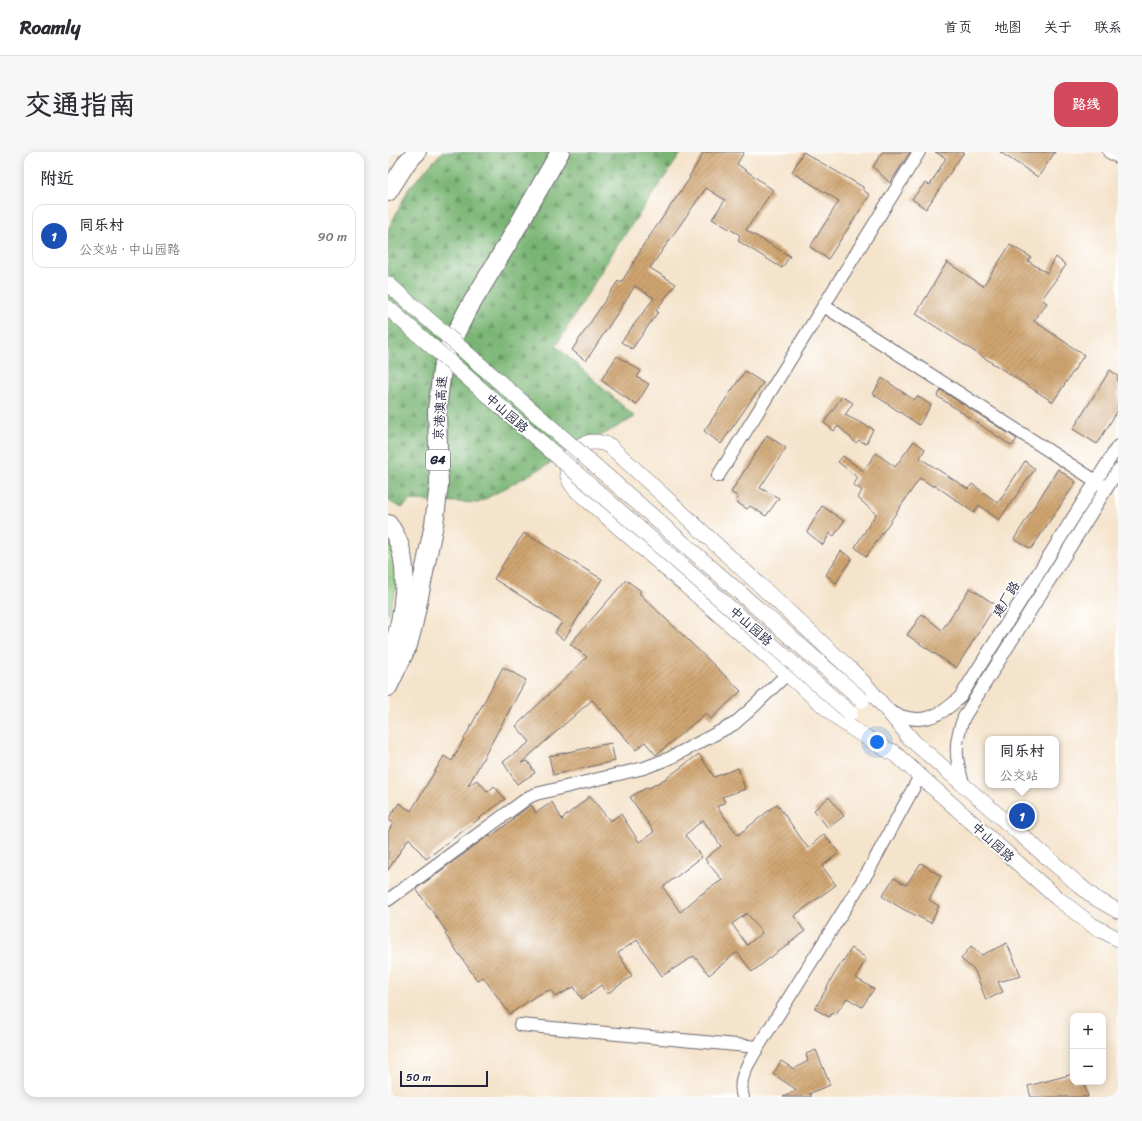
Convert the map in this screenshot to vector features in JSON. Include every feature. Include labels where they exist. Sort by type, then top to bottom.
[{"type":"highway","name":"京港澳高速","points":[[388,687],[408,645],[419,601],[434,524],[438,485],[437,410],[441,376],[447,350],[467,310],[508,243],[560,152]]},
{"type":"highway","points":[[388,192],[396,178],[414,154]]},
{"type":"highway","points":[[388,524],[402,551],[404,562],[404,578],[399,624],[395,645],[388,661]]},
{"type":"main road","name":"中山园路","points":[[388,284],[862,700],[963,783],[1080,886],[1095,898],[1118,911]]},
{"type":"main road","name":"中山园路","points":[[388,308],[850,713],[1057,898],[1092,925],[1118,939]]},
{"type":"main road","points":[[899,757],[840,720],[572,486],[569,480],[567,466],[568,459],[577,448],[589,441],[596,441],[610,446],[849,668],[914,742]]},
{"type":"street","points":[[718,476],[919,152]]},
{"type":"street","points":[[1109,152],[1118,157]]},
{"type":"street","points":[[824,306],[1107,488]]},
{"type":"street","name":"建厂路","points":[[887,710],[900,717],[913,719],[927,718],[940,714],[952,706],[962,696],[1118,446]]},
{"type":"street","name":"建厂路","points":[[963,783],[957,765],[956,747],[958,731],[964,717],[1118,470]]},
{"type":"street","points":[[388,900],[529,797],[644,768],[670,758],[734,724],[787,674]]},
{"type":"street","points":[[743,1097],[741,1091],[742,1078],[758,1047],[869,870],[920,776]]},
{"type":"street","points":[[520,1025],[758,1047]]},
{"type":"green space","points":[[442,152],[682,152],[615,249],[556,346],[635,417],[478,503],[411,500],[402,508],[388,501],[388,230],[409,188]]},
{"type":"green space","points":[[388,540],[395,551],[398,583],[388,615]]},
{"type":"building","points":[[704,152],[744,152],[737,164],[773,190],[746,230],[790,256],[782,268],[738,241],[740,235],[712,219],[725,200],[706,188],[650,268],[676,284],[656,310],[658,312],[632,349],[621,342],[654,298],[635,286],[586,361],[572,350],[618,281],[621,283],[640,250],[690,178],[689,177]]},
{"type":"building","points":[[803,152],[863,187],[863,190],[870,195],[828,259],[810,247],[839,201],[792,172]]},
{"type":"building","points":[[882,152],[910,152],[890,183],[873,167]]},
{"type":"building","points":[[935,152],[964,152],[926,209],[912,199],[925,183],[930,185],[946,158]]},
{"type":"building","points":[[1000,152],[1055,152],[1038,177]]},
{"type":"building","points":[[1010,245],[1031,257],[1028,261],[1047,273],[1056,257],[1066,265],[1042,299],[1047,303],[1034,321],[1084,355],[1053,402],[916,314],[947,262],[983,286]]},
{"type":"building","points":[[617,356],[641,371],[637,377],[649,384],[636,405],[601,380]]},
{"type":"building","points":[[1110,370],[1118,376],[1118,410],[1097,444],[1073,429]]},
{"type":"building","points":[[745,371],[763,383],[721,444],[704,431]]},
{"type":"building","points":[[882,378],[914,400],[917,396],[931,405],[919,425],[873,394]]},
{"type":"building","points":[[941,390],[1017,439],[1012,446],[937,396]]},
{"type":"building","points":[[842,396],[853,403],[845,415],[873,429],[866,444],[859,440],[856,443],[838,426],[834,431],[824,423]]},
{"type":"building","points":[[767,435],[786,448],[760,488],[779,498],[766,516],[750,506],[747,509],[736,502],[738,497],[731,492]]},
{"type":"building","points":[[914,441],[925,449],[920,458],[968,489],[972,484],[998,503],[1025,461],[1035,469],[999,520],[979,505],[974,513],[935,485],[934,487],[920,478],[866,557],[855,547],[876,514],[858,498],[862,490],[853,485],[858,478],[838,462],[843,456],[863,471],[876,453],[895,467]]},
{"type":"building","points":[[1058,469],[1076,482],[1031,549],[1014,539]]},
{"type":"building","points":[[822,506],[844,521],[834,536],[830,533],[823,545],[807,532]]},
{"type":"building","points":[[524,533],[602,579],[564,640],[555,633],[562,622],[494,579]]},
{"type":"building","points":[[841,551],[852,558],[836,583],[826,575]]},
{"type":"building","points":[[626,580],[641,591],[639,593],[741,691],[711,719],[706,713],[656,755],[645,742],[636,750],[592,700],[521,763],[528,761],[535,773],[517,784],[503,762],[530,742],[516,726],[587,657],[570,644]]},
{"type":"building","points":[[970,588],[996,605],[956,668],[907,635],[922,614],[942,630]]},
{"type":"building","points":[[503,667],[526,680],[468,786],[477,780],[488,792],[494,786],[505,799],[426,859],[409,838],[388,870],[388,832],[393,823],[388,819],[399,803],[411,811],[444,756],[452,761]]},
{"type":"building","points":[[611,743],[615,761],[553,775],[549,756]]},
{"type":"building","points":[[699,754],[714,777],[738,768],[745,789],[722,797],[725,802],[717,807],[738,835],[777,804],[808,848],[824,834],[839,853],[822,866],[836,885],[794,916],[805,932],[752,972],[738,953],[736,953],[709,975],[694,956],[662,976],[637,940],[618,953],[632,976],[607,994],[601,985],[582,999],[574,987],[555,997],[551,990],[537,995],[510,1014],[483,977],[477,980],[445,934],[447,932],[416,889],[489,835],[490,837],[531,805],[536,813],[552,802],[563,821],[562,819],[590,796],[610,821],[621,814],[639,842],[654,832],[630,797],[668,777]],"holes":[[[703,820],[721,846],[705,859],[722,880],[700,895],[680,912],[663,887],[702,857],[685,835]],[[747,913],[762,933],[747,945],[732,924]]]},
{"type":"building","points":[[829,797],[844,816],[828,828],[814,810]]},
{"type":"building","points":[[921,863],[941,876],[929,900],[939,906],[931,923],[901,908],[882,896],[894,878],[906,885]]},
{"type":"building","points":[[1007,943],[1021,976],[998,982],[1003,992],[986,1000],[975,971],[961,959],[971,946],[982,955]]},
{"type":"building","points":[[852,948],[866,958],[856,978],[874,989],[862,1007],[847,998],[835,1015],[832,1012],[829,1017],[815,1009],[835,973]]},
{"type":"building","points":[[816,1050],[830,1085],[810,1093],[811,1097],[783,1097],[797,1090],[773,1074],[781,1061],[794,1069],[808,1061],[806,1054]]},
{"type":"building","points":[[1070,1075],[1070,1085],[1085,1085],[1088,1097],[1031,1097],[1028,1086]]},
{"type":"place","name":"同乐村","points":[[1022,816]]}]
